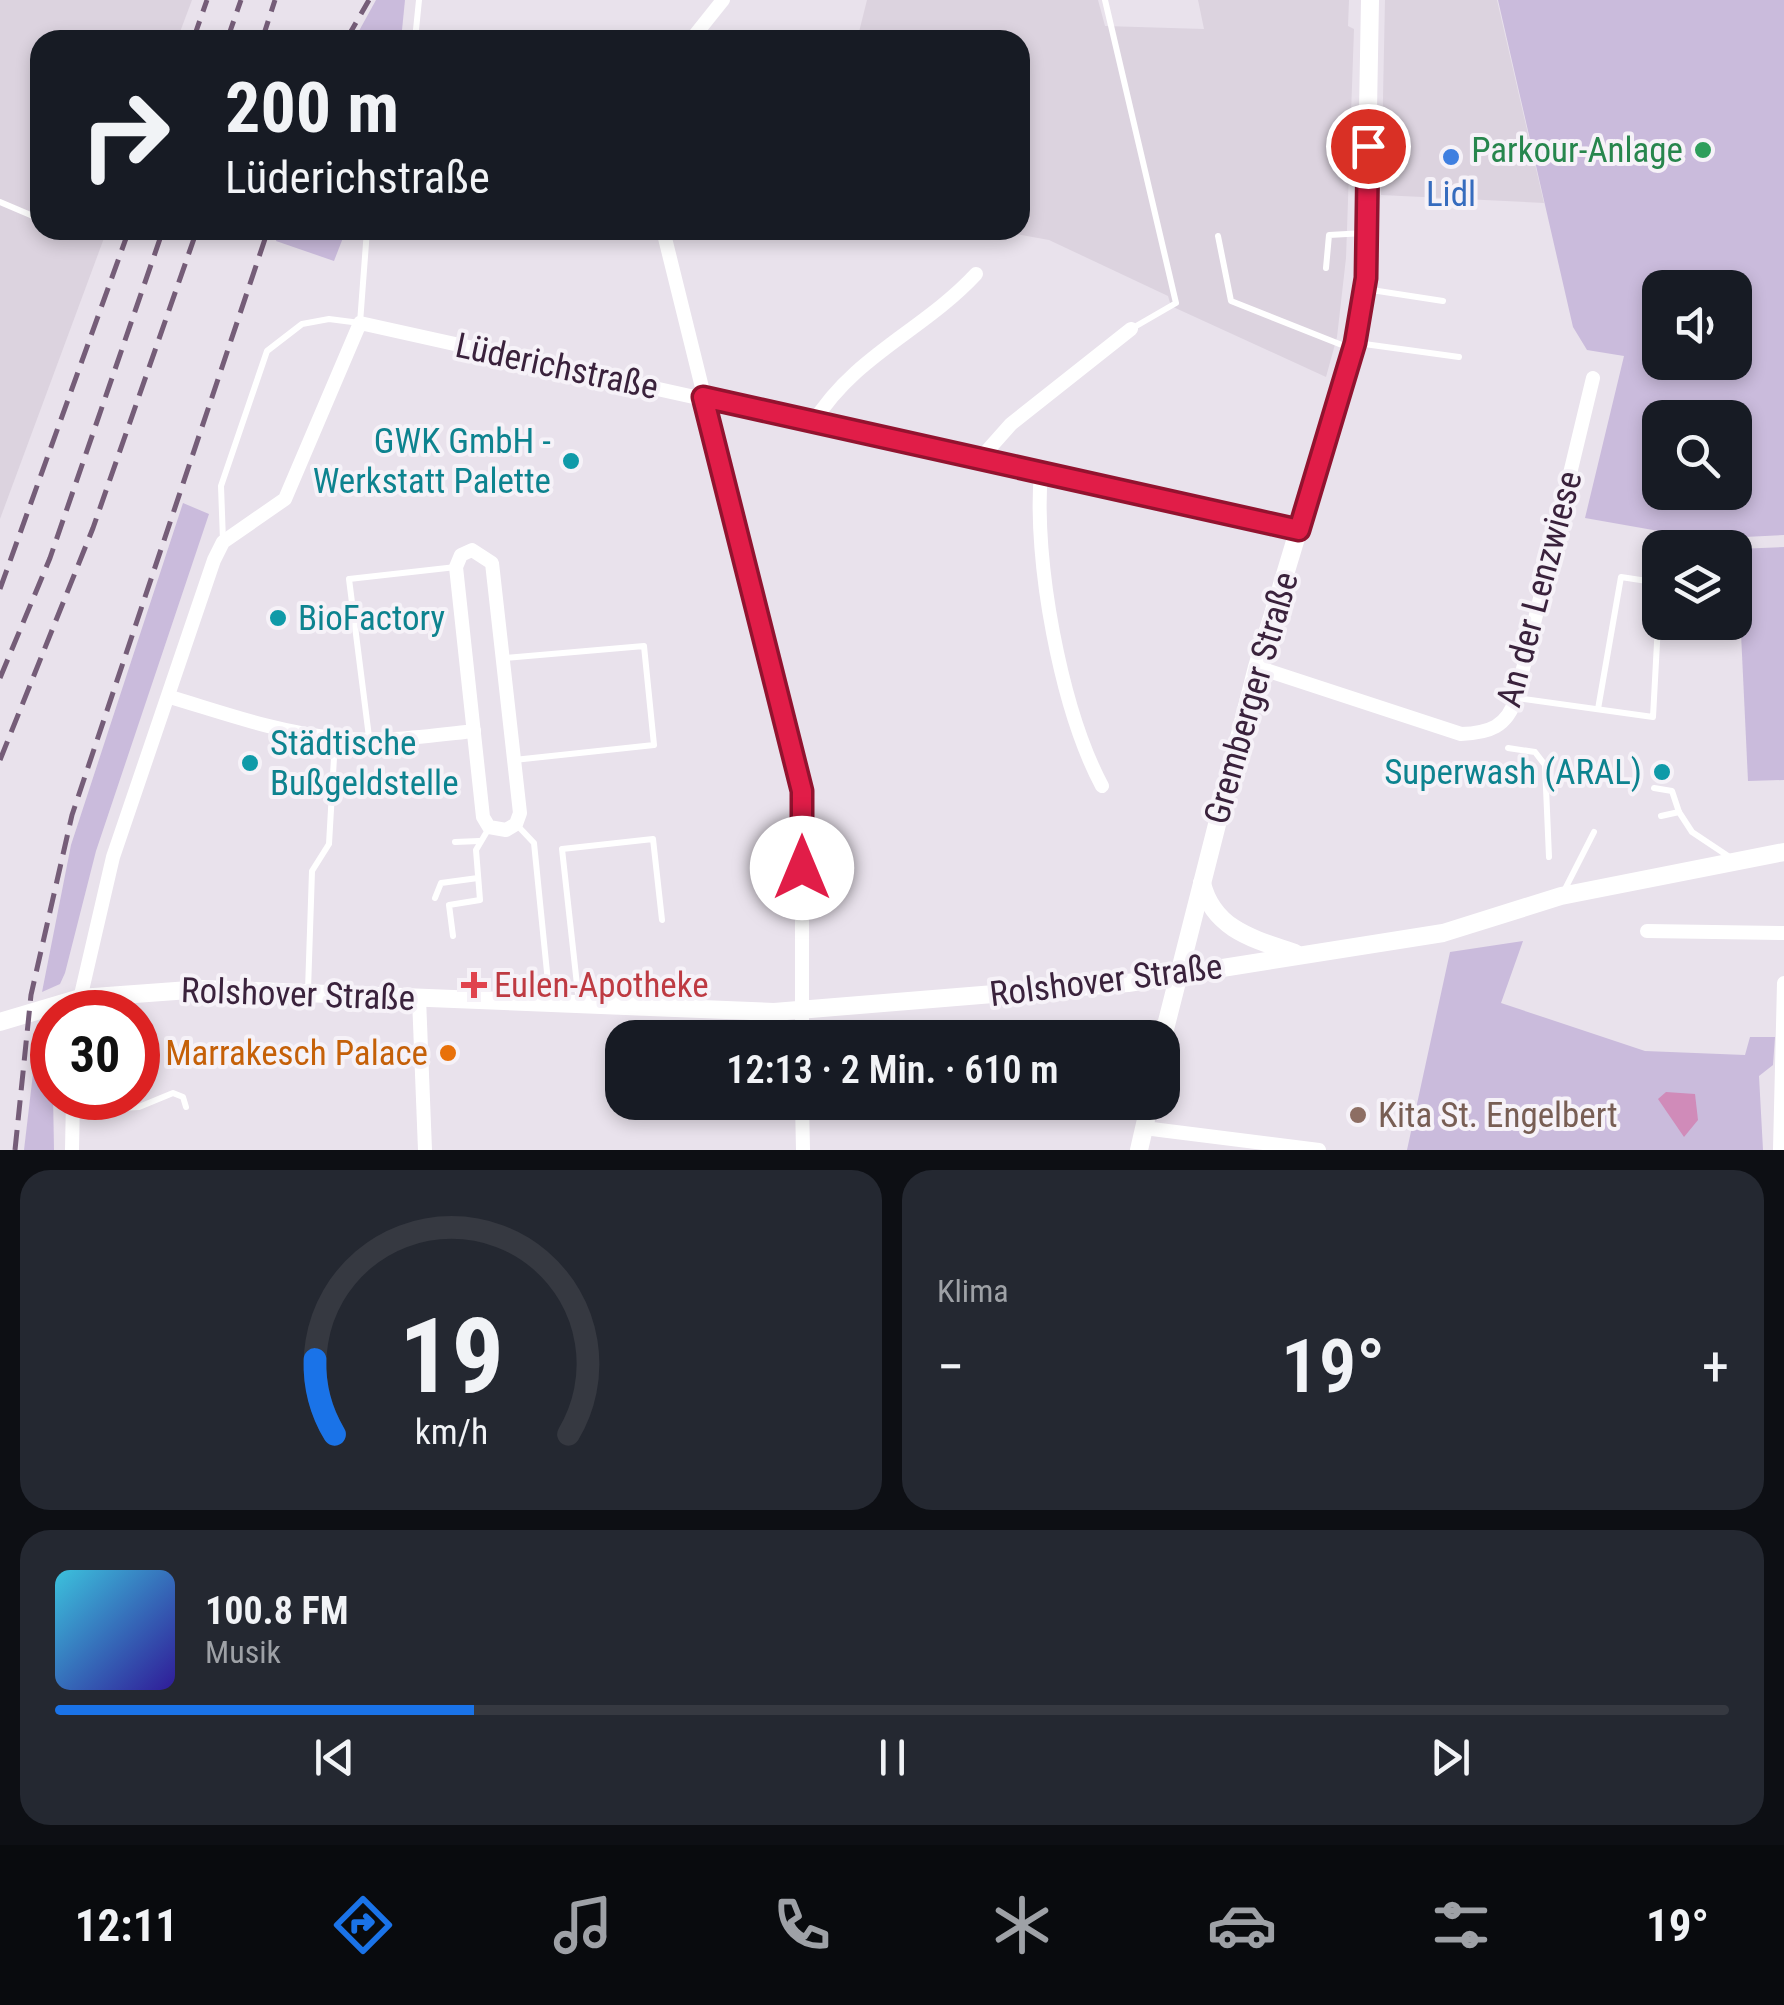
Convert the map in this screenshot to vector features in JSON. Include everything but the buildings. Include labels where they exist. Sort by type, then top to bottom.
[{"type":"street","points":[[699,30],[723,0]]},
{"type":"street","name":"Gremberger Straße","points":[[1167,1020],[1257,667],[1354,346],[1364,289],[1370,0]]},
{"type":"street","points":[[664,240],[802,791],[802,1020]]},
{"type":"street","points":[[813,423],[834,390],[878,350],[944,308],[976,274]]},
{"type":"street","points":[[83,990],[114,857],[223,542],[285,499],[360,322]]},
{"type":"street","name":"Lüderichstraße","points":[[360,322],[1299,530]]},
{"type":"street","points":[[980,460],[1011,424],[1131,329]]},
{"type":"street","name":"An der Lenzwiese","points":[[1257,667],[1460,734],[1484,733],[1502,724],[1516,698],[1593,378]]},
{"type":"street","points":[[1041,473],[1038,503],[1044,576],[1082,749],[1102,786]]},
{"type":"street","points":[[472,550],[492,563],[503,658],[520,813],[516,824],[506,830],[490,827],[484,817],[456,566],[461,555],[472,550]]},
{"type":"street","points":[[170,697],[260,724],[335,738],[370,739],[474,730]]},
{"type":"street","name":"Rolshover Straße","points":[[160,994],[203,988],[308,990],[419,998],[802,1010],[1128,983],[1444,933],[1561,896],[1784,852]]},
{"type":"street","points":[[1201,878],[1207,903],[1224,922],[1240,933],[1300,954]]},
{"type":"street","points":[[1647,931],[1784,933]]},
{"type":"street","points":[[1780,1150],[1784,983]]},
{"type":"street","points":[[419,998],[424,1150]]},
{"type":"street","name":"Rolshover Straße","points":[[0,1022],[30,1016]]},
{"type":"street","points":[[72,1150],[73,1120]]},
{"type":"street","points":[[802,1120],[803,1150]]},
{"type":"street","points":[[1139,1150],[1146,1120]]},
{"type":"street","points":[[1144,1128],[1318,1150]]},
{"type":"lane","points":[[416,30],[419,0]]},
{"type":"lane","points":[[1105,0],[1176,303],[1131,329]]},
{"type":"lane","points":[[0,202],[30,215]]},
{"type":"lane","points":[[1326,268],[1329,235],[1366,233]]},
{"type":"lane","points":[[1218,236],[1230,301],[1354,346],[1459,357]]},
{"type":"lane","points":[[223,542],[221,486],[267,352],[302,324],[329,319],[360,322],[367,240]]},
{"type":"lane","points":[[1364,289],[1443,301]]},
{"type":"lane","points":[[370,739],[349,580],[456,566]]},
{"type":"lane","points":[[1598,709],[1621,577],[1642,581]]},
{"type":"lane","points":[[1516,698],[1653,717],[1657,640]]},
{"type":"lane","points":[[503,658],[644,646],[654,746],[514,760]]},
{"type":"lane","points":[[308,990],[312,871],[329,844],[335,738]]},
{"type":"lane","points":[[1508,748],[1535,752],[1546,766],[1549,857]]},
{"type":"lane","points":[[1654,788],[1672,791],[1692,832],[1738,862]]},
{"type":"lane","points":[[1661,816],[1679,812]]},
{"type":"lane","points":[[516,824],[534,843],[550,1003]]},
{"type":"lane","points":[[453,936],[449,906],[480,900],[476,850],[490,827]]},
{"type":"lane","points":[[1561,896],[1576,876],[1594,832]]},
{"type":"lane","points":[[579,1004],[562,849],[653,839],[662,920]]},
{"type":"lane","points":[[455,842],[480,841]]},
{"type":"lane","points":[[434,898],[442,883],[478,878]]},
{"type":"lane","points":[[160,1098],[173,1092],[183,1097],[186,1107]]},
{"type":"shaded area","points":[[0,0],[192,0],[181,30],[30,30],[30,240],[103,240],[0,519]]},
{"type":"shaded area","points":[[376,0],[405,0],[402,30],[360,30]]},
{"type":"shaded area","points":[[867,0],[1098,0],[1105,26],[1204,29],[1198,0],[1349,0],[1348,26],[1354,29],[1346,258],[1337,337],[1326,377],[1171,306],[1168,296],[1049,240],[1030,237],[1030,30],[860,30]]},
{"type":"shaded area","points":[[1385,0],[1497,0],[1544,203],[1381,195]]},
{"type":"shaded area","points":[[1498,0],[1784,0],[1784,535],[1752,537],[1752,530],[1653,530],[1585,518],[1624,356],[1587,350],[1573,327]]},
{"type":"shaded area","points":[[276,240],[342,240],[334,261]]},
{"type":"shaded area","points":[[183,503],[209,514],[96,851],[65,973],[60,984],[42,990],[71,845]]},
{"type":"shaded area","points":[[1784,547],[1784,780],[1748,781],[1741,640],[1752,640],[1752,548]]},
{"type":"shaded area","points":[[1523,941],[1501,1003],[1645,1051],[1745,1055],[1750,1037],[1775,1037],[1773,1065],[1759,1076],[1763,1150],[1407,1150],[1450,952]]},
{"type":"shaded area","points":[[1666,1092],[1695,1094],[1698,1120],[1684,1137],[1658,1099]]},
{"type":"shaded area","points":[[30,1099],[30,1120],[53,1120],[54,1150],[24,1150]]},
{"type":"railway","points":[[196,30],[207,0]]},
{"type":"railway","points":[[230,30],[241,0]]},
{"type":"railway","points":[[265,30],[275,0]]},
{"type":"railway","points":[[352,30],[369,0]]},
{"type":"railway","points":[[0,589],[125,240]]},
{"type":"railway","points":[[0,678],[50,558],[160,240]]},
{"type":"railway","points":[[0,760],[93,528],[194,240]]},
{"type":"railway","points":[[15,1150],[31,995],[72,815],[265,240]]},
{"type":"place","name":"Parkour-Anlage","points":[[1703,150]]},
{"type":"place","name":"Lidl","points":[[1451,157]]},
{"type":"place","name":"GWK GmbH - Werkstatt Palette","points":[[571,461]]},
{"type":"place","name":"BioFactory","points":[[278,618]]},
{"type":"place","name":"Städtische Bußgeldstelle","points":[[250,763]]},
{"type":"place","name":"Superwash (ARAL)","points":[[1662,772]]},
{"type":"place","name":"Eulen-Apotheke","points":[[474,985]]},
{"type":"place","name":"Marrakesch Palace","points":[[448,1053]]},
{"type":"place","name":"Kita St. Engelbert","points":[[1358,1115]]},
{"type":"route","points":[[802,868],[802,791],[703,397],[1299,530],[1355,343],[1366,278],[1368,146]]}]
